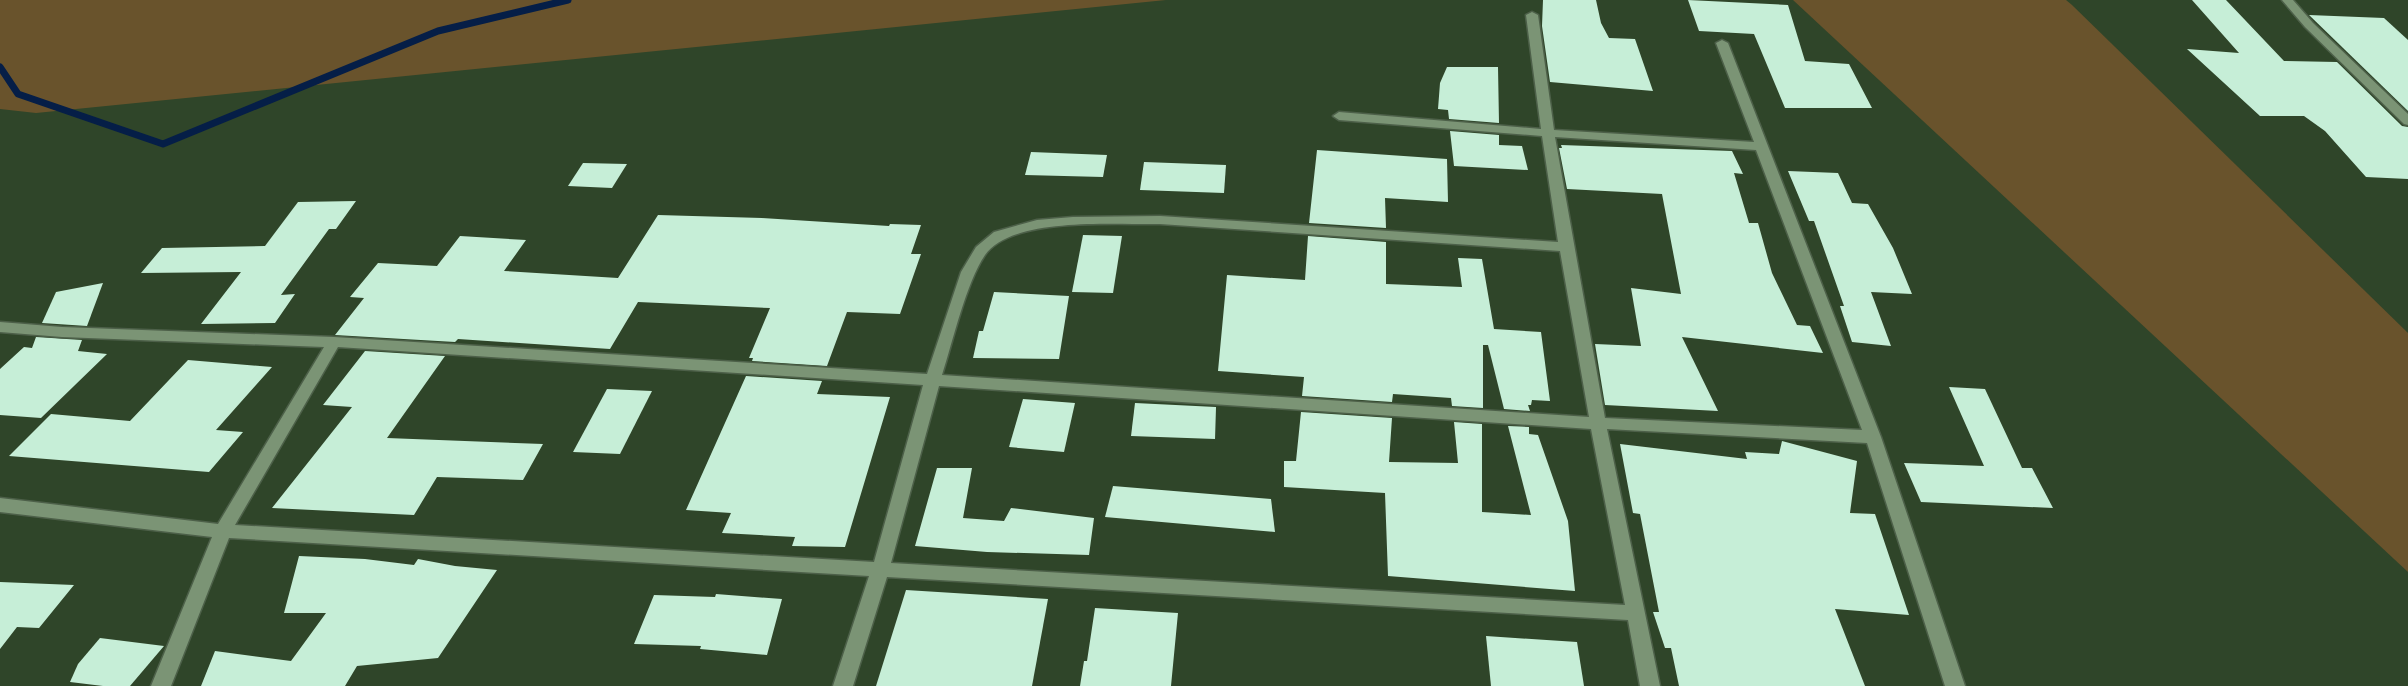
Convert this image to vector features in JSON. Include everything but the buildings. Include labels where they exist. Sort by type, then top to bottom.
[{"type":"street","points":[[2287,0],[2308,25],[2408,121]]},
{"type":"street","points":[[1532,15],[1546,133],[1566,247],[1650,686]]},
{"type":"street","points":[[1722,43],[1873,437],[1955,686]]},
{"type":"street","points":[[1338,116],[1546,133],[1761,146]]},
{"type":"street","points":[[843,686],[881,567],[933,379],[968,272],[981,250],[999,235],[1037,224],[1149,220],[1212,222],[1566,247]]},
{"type":"street","points":[[0,327],[62,332],[334,342],[1598,423],[1873,437]]},
{"type":"street","points":[[161,686],[222,531],[334,342]]},
{"type":"street","points":[[0,505],[222,531],[881,567],[1636,613]]},
{"type":"shaded area","points":[[0,0],[1166,0],[36,113],[0,109]]},
{"type":"shaded area","points":[[1793,0],[2066,0],[2072,5],[2408,333],[2408,572]]},
{"type":"waterway","points":[[0,67],[18,94],[163,144],[438,31],[568,0]]}]
